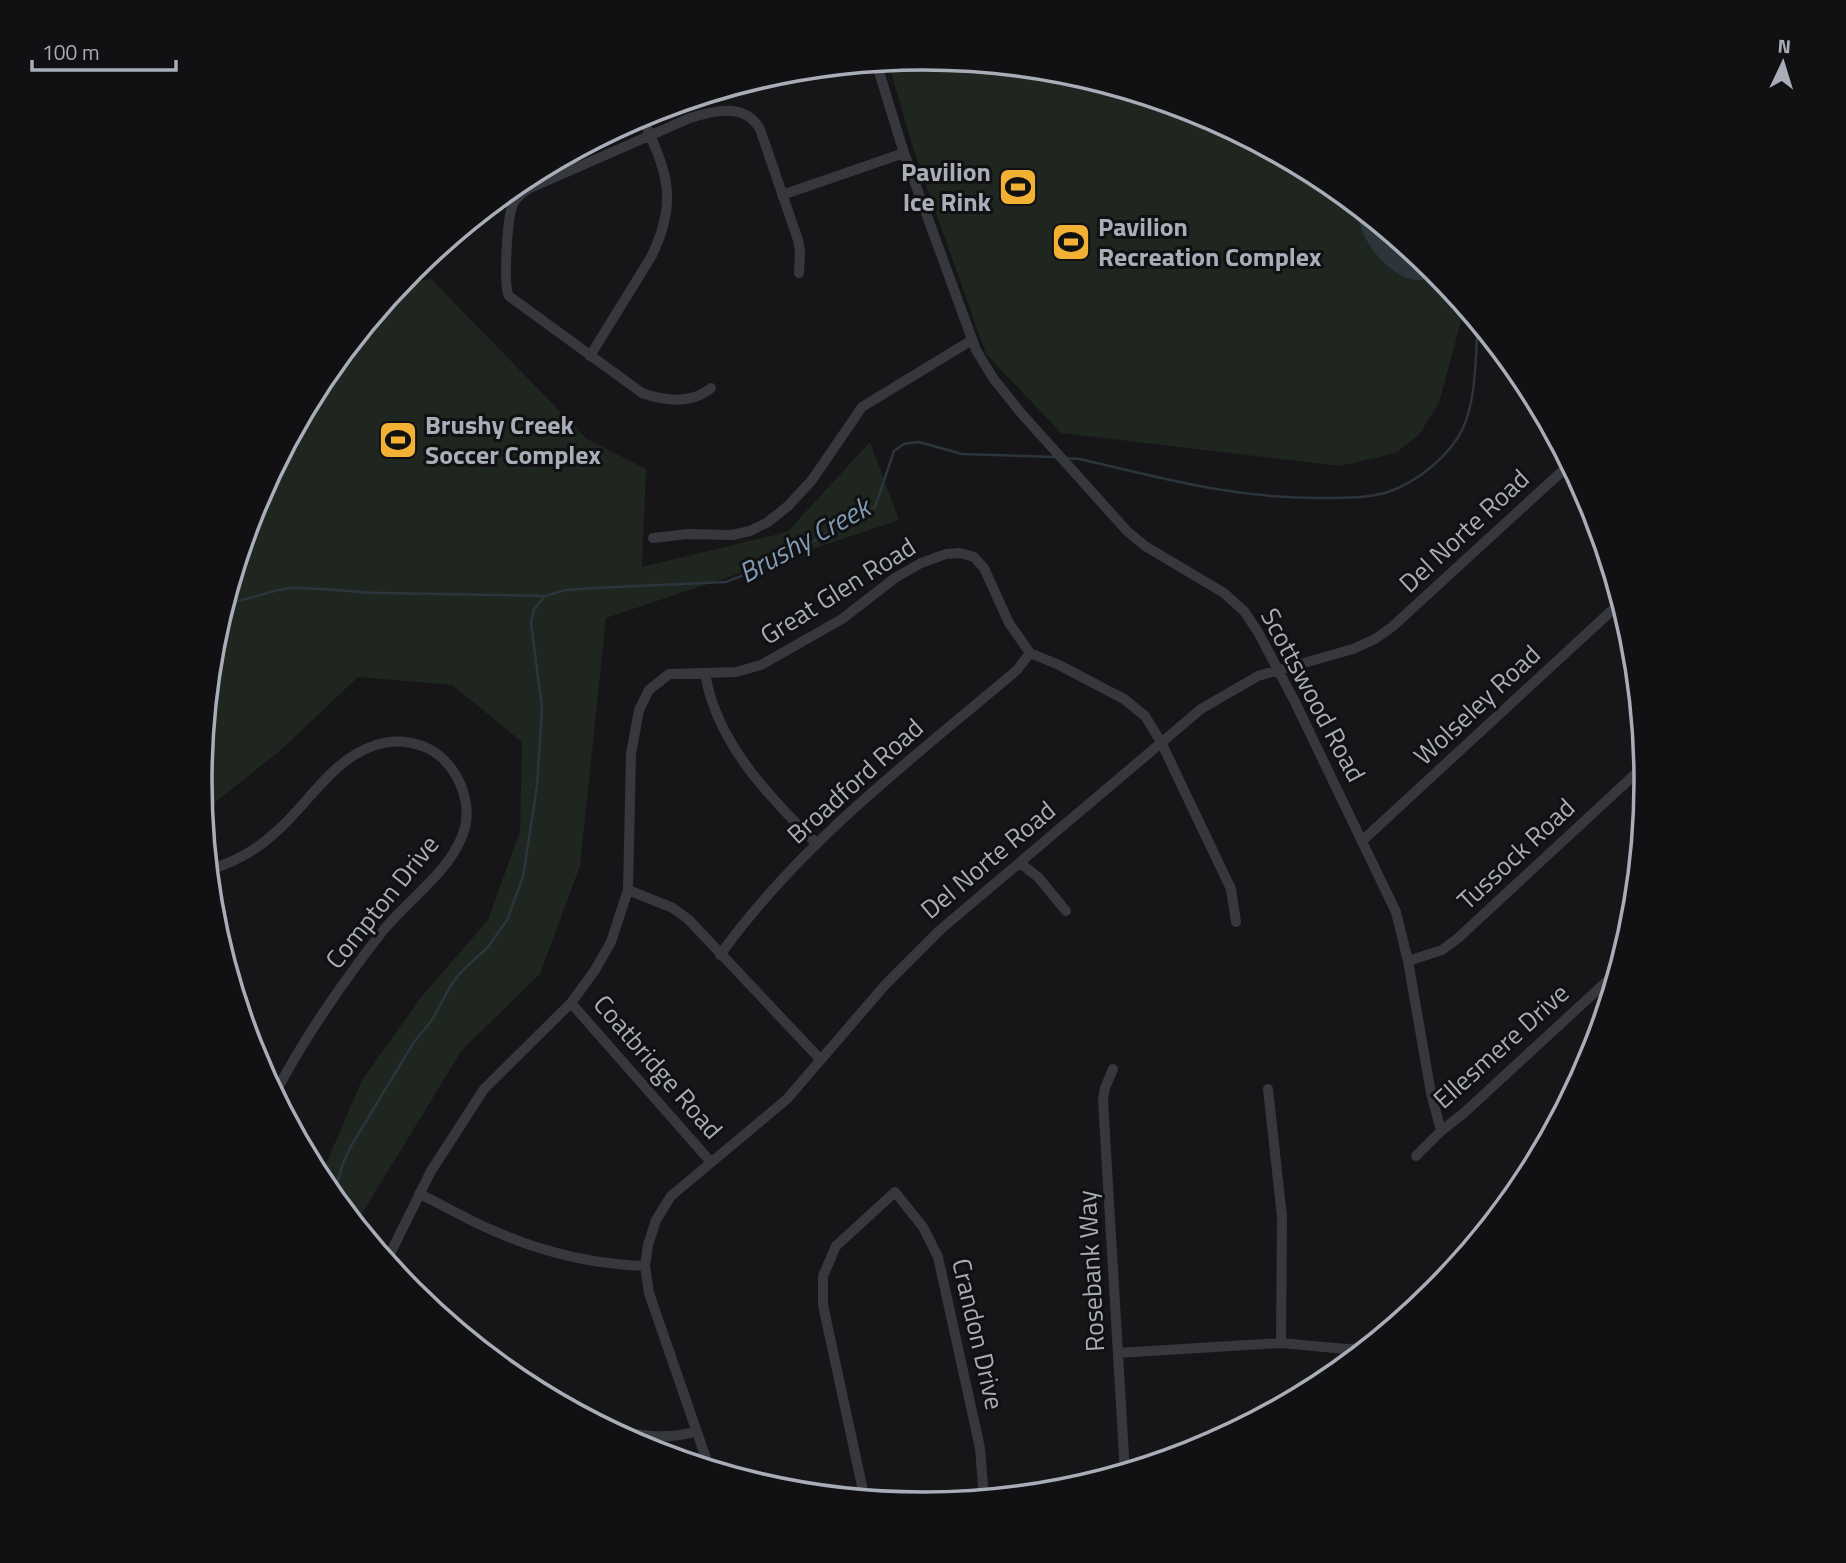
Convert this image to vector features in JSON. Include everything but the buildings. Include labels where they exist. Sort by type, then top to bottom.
[{"type":"street","name":"Scottswood Road","points":[[879,72],[904,153],[972,340],[993,378],[1127,531],[1160,555],[1212,584],[1234,601],[1250,619],[1278,670],[1396,912],[1408,961],[1431,1093],[1441,1131]]},
{"type":"street","points":[[532,187],[705,113],[728,110],[745,114],[754,120],[760,129],[800,251],[799,273]]},
{"type":"street","points":[[590,356],[651,257],[664,227],[666,177],[646,126]]},
{"type":"street","points":[[782,195],[904,153]]},
{"type":"street","points":[[519,196],[510,212],[505,285],[514,302],[633,388],[653,397],[684,400],[702,395],[711,388]]},
{"type":"street","points":[[653,538],[688,534],[732,536],[768,522],[788,506],[812,480],[862,407],[972,340]]},
{"type":"street","name":"Del Norte Road","points":[[706,1459],[649,1293],[645,1266],[652,1233],[663,1208],[679,1187],[787,1099],[915,954],[1161,742],[1218,698],[1258,676],[1353,649],[1375,639],[1392,627],[1563,471]]},
{"type":"street","name":"Great Glen Road","points":[[390,1253],[439,1158],[484,1088],[571,1003],[606,953],[628,890],[631,754],[639,710],[649,690],[662,678],[679,672],[736,672],[761,665],[842,619],[908,570],[937,557],[960,553],[974,557],[984,568],[1009,623],[1030,653]]},
{"type":"street","name":"Wolseley Road","points":[[1362,841],[1613,609]]},
{"type":"street","points":[[1030,653],[1124,699],[1145,716],[1161,742],[1231,889],[1236,922]]},
{"type":"street","name":"Broadford Road","points":[[720,954],[791,870],[817,844],[894,774],[1017,670],[1030,653]]},
{"type":"street","points":[[705,673],[714,710],[742,760],[763,787],[817,844]]},
{"type":"street","name":"Compton Drive","points":[[217,866],[267,840],[340,765],[357,753],[376,745],[406,742],[436,753],[455,775],[463,793],[466,817],[464,830],[453,854],[383,929],[299,1052],[280,1085]]},
{"type":"street","name":"Tussock Road","points":[[1408,961],[1437,952],[1457,939],[1634,775]]},
{"type":"street","points":[[1020,863],[1038,877],[1066,911]]},
{"type":"street","points":[[628,890],[680,912],[820,1059]]},
{"type":"street","name":"Ellesmere Drive","points":[[1416,1156],[1605,983]]},
{"type":"street","name":"Coatbridge Road","points":[[571,1003],[710,1161]]},
{"type":"street","name":"Rosebank Way","points":[[1113,1069],[1103,1100],[1124,1464]]},
{"type":"street","points":[[1268,1089],[1283,1217],[1281,1343]]},
{"type":"street","name":"Crandon Drive","points":[[863,1490],[823,1305],[823,1276],[836,1247],[895,1192],[923,1227],[939,1257],[980,1448],[983,1490]]},
{"type":"street","points":[[419,1194],[489,1229],[537,1247],[598,1262],[645,1266]]},
{"type":"street","points":[[1118,1353],[1281,1343],[1352,1349]]},
{"type":"street","points":[[1345,1354],[1346,1349]]},
{"type":"street","points":[[639,1434],[676,1437],[697,1431]]},
{"type":"shaded area","points":[[891,71],[970,72],[1062,84],[1152,108],[1238,143],[1279,165],[1356,217],[1426,278],[1462,317],[1439,403],[1419,435],[1396,453],[1340,466],[1061,433],[986,354],[914,151]]},
{"type":"shaded area","points":[[1359,219],[1427,279],[1406,278],[1386,265],[1362,232]]},
{"type":"shaded area","points":[[431,279],[587,439],[646,469],[642,567],[787,532],[870,442],[899,520],[606,618],[580,866],[540,974],[462,1050],[360,1216],[325,1167],[362,1080],[422,996],[488,920],[520,831],[522,742],[452,685],[358,677],[282,749],[212,805],[213,735],[225,643],[249,553],[266,509],[285,467],[331,386],[388,312],[417,281]]},
{"type":"waterway","name":"Brushy Creek","points":[[1067,458],[1201,486],[1261,495],[1341,498],[1388,492],[1410,482],[1432,467],[1450,448],[1463,428],[1473,390],[1477,336]]},
{"type":"waterway","name":"Brushy Creek","points":[[235,601],[292,588],[372,593],[545,596],[566,590],[726,582],[772,564],[875,507],[894,451],[904,444],[919,442],[962,454],[1054,457]]},
{"type":"waterway","points":[[336,1184],[351,1146],[414,1042],[432,1020],[451,985],[488,947],[507,920],[523,877],[537,786],[542,708],[531,623],[534,609],[545,596]]},
{"type":"place","name":"Pavilion Ice Rink","points":[[1018,187]]},
{"type":"place","name":"Pavilion Recreation Complex","points":[[1071,242]]},
{"type":"place","name":"Brushy Creek Soccer Complex","points":[[398,440]]}]
